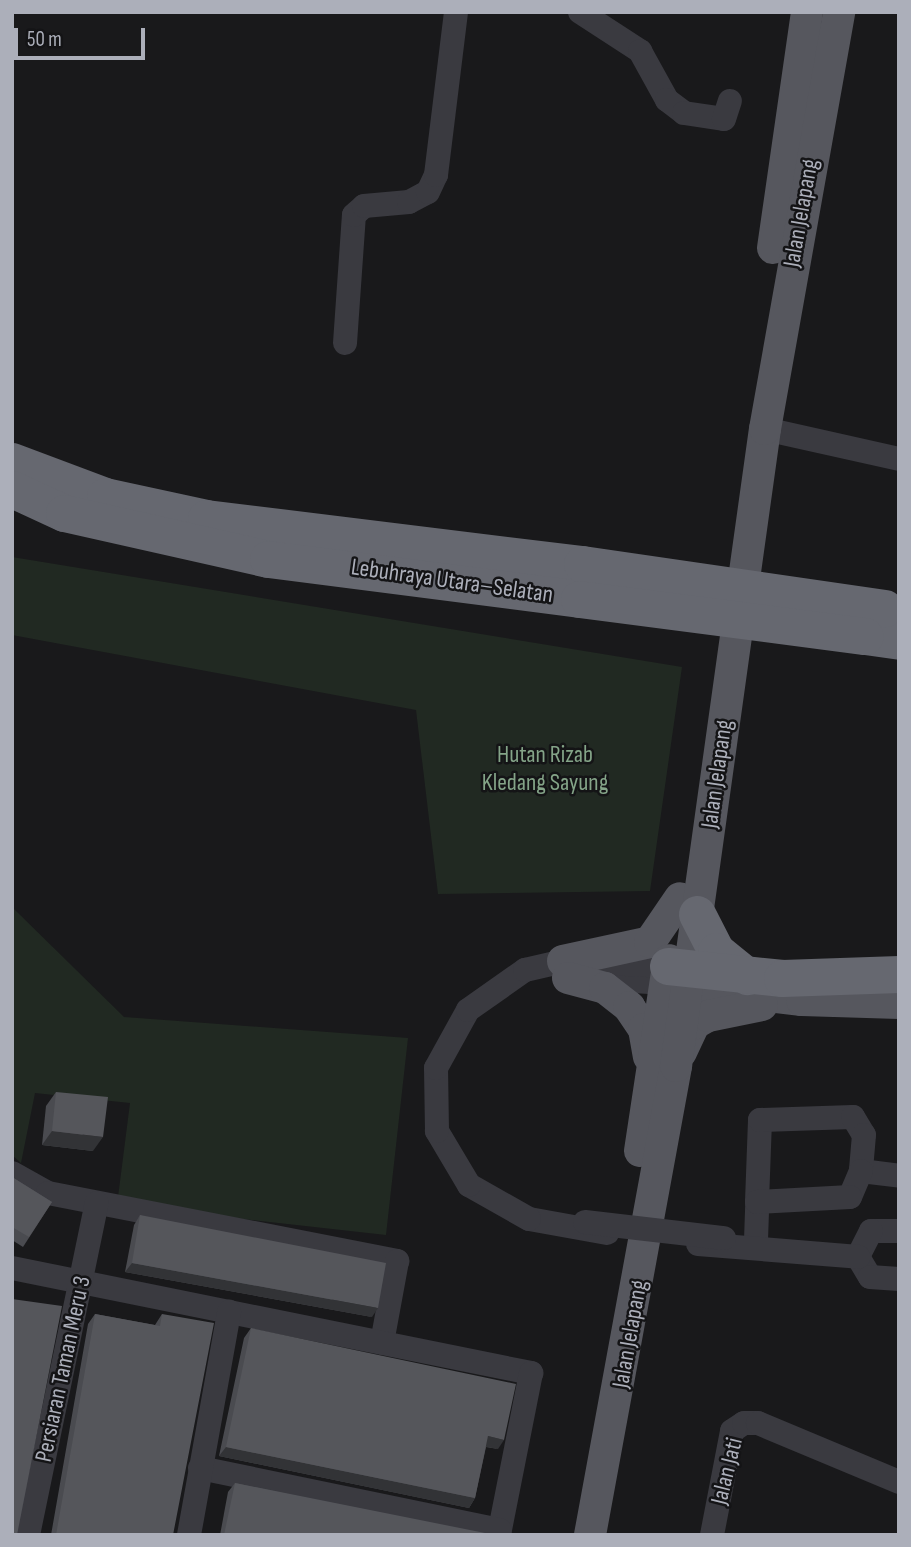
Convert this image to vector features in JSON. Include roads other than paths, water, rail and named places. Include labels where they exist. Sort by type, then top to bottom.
[{"type":"highway","name":"Lebuhraya Utara–Selatan","points":[[12,461],[105,496],[206,518],[581,581],[887,624]]},
{"type":"highway","name":"Lebuhraya Utara–Selatan","points":[[12,489],[64,513],[268,559],[581,581]]},
{"type":"highway","points":[[688,906],[716,951],[747,976]]},
{"type":"highway","points":[[677,976],[899,974]]},
{"type":"main road","name":"Jalan Jelapang","points":[[688,906],[807,12]]},
{"type":"main road","name":"Jalan Jelapang","points":[[590,1535],[765,429],[839,12]]},
{"type":"main road","points":[[566,969],[650,942],[688,906]]},
{"type":"main road","points":[[566,969],[605,988],[629,1007],[663,1069],[694,1024],[708,1016],[802,1000]]},
{"type":"main road","points":[[677,976],[802,1000],[899,1003]]},
{"type":"main road","name":"Jalan Jelapang","points":[[571,1535],[663,1069]]},
{"type":"street","points":[[345,343],[354,215],[364,206],[410,202],[428,192],[436,175],[456,12]]},
{"type":"street","points":[[580,12],[640,51],[667,100],[684,113],[724,119],[730,101]]},
{"type":"street","points":[[765,429],[899,459]]},
{"type":"street","points":[[566,969],[540,979],[485,1008],[452,1048],[441,1101],[450,1143],[480,1184],[516,1204],[585,1222],[859,1251]]},
{"type":"street","points":[[677,976],[566,969],[501,982],[455,1025],[436,1068],[435,1123],[457,1173],[481,1195],[530,1219],[657,1239],[859,1251]]},
{"type":"street","points":[[756,1240],[757,1202],[764,1116],[853,1117],[864,1135],[861,1171],[850,1197],[757,1202]]},
{"type":"street","points":[[861,1171],[899,1176]]},
{"type":"street","points":[[12,1173],[48,1193],[397,1261],[382,1343]]},
{"type":"street","name":"Persiaran Taman Meru 3","points":[[29,1535],[97,1203]]},
{"type":"street","points":[[859,1251],[879,1228],[899,1231]]},
{"type":"street","points":[[859,1251],[870,1277],[897,1282]]},
{"type":"street","points":[[12,1268],[531,1373],[499,1532],[200,1468]]},
{"type":"street","points":[[189,1535],[229,1312]]},
{"type":"street","name":"Jalan Jati","points":[[712,1535],[732,1431],[758,1423],[899,1482]]},
{"type":"park label","name":"Hutan Rizab Kledang Sayung","points":[[545,769]]}]
